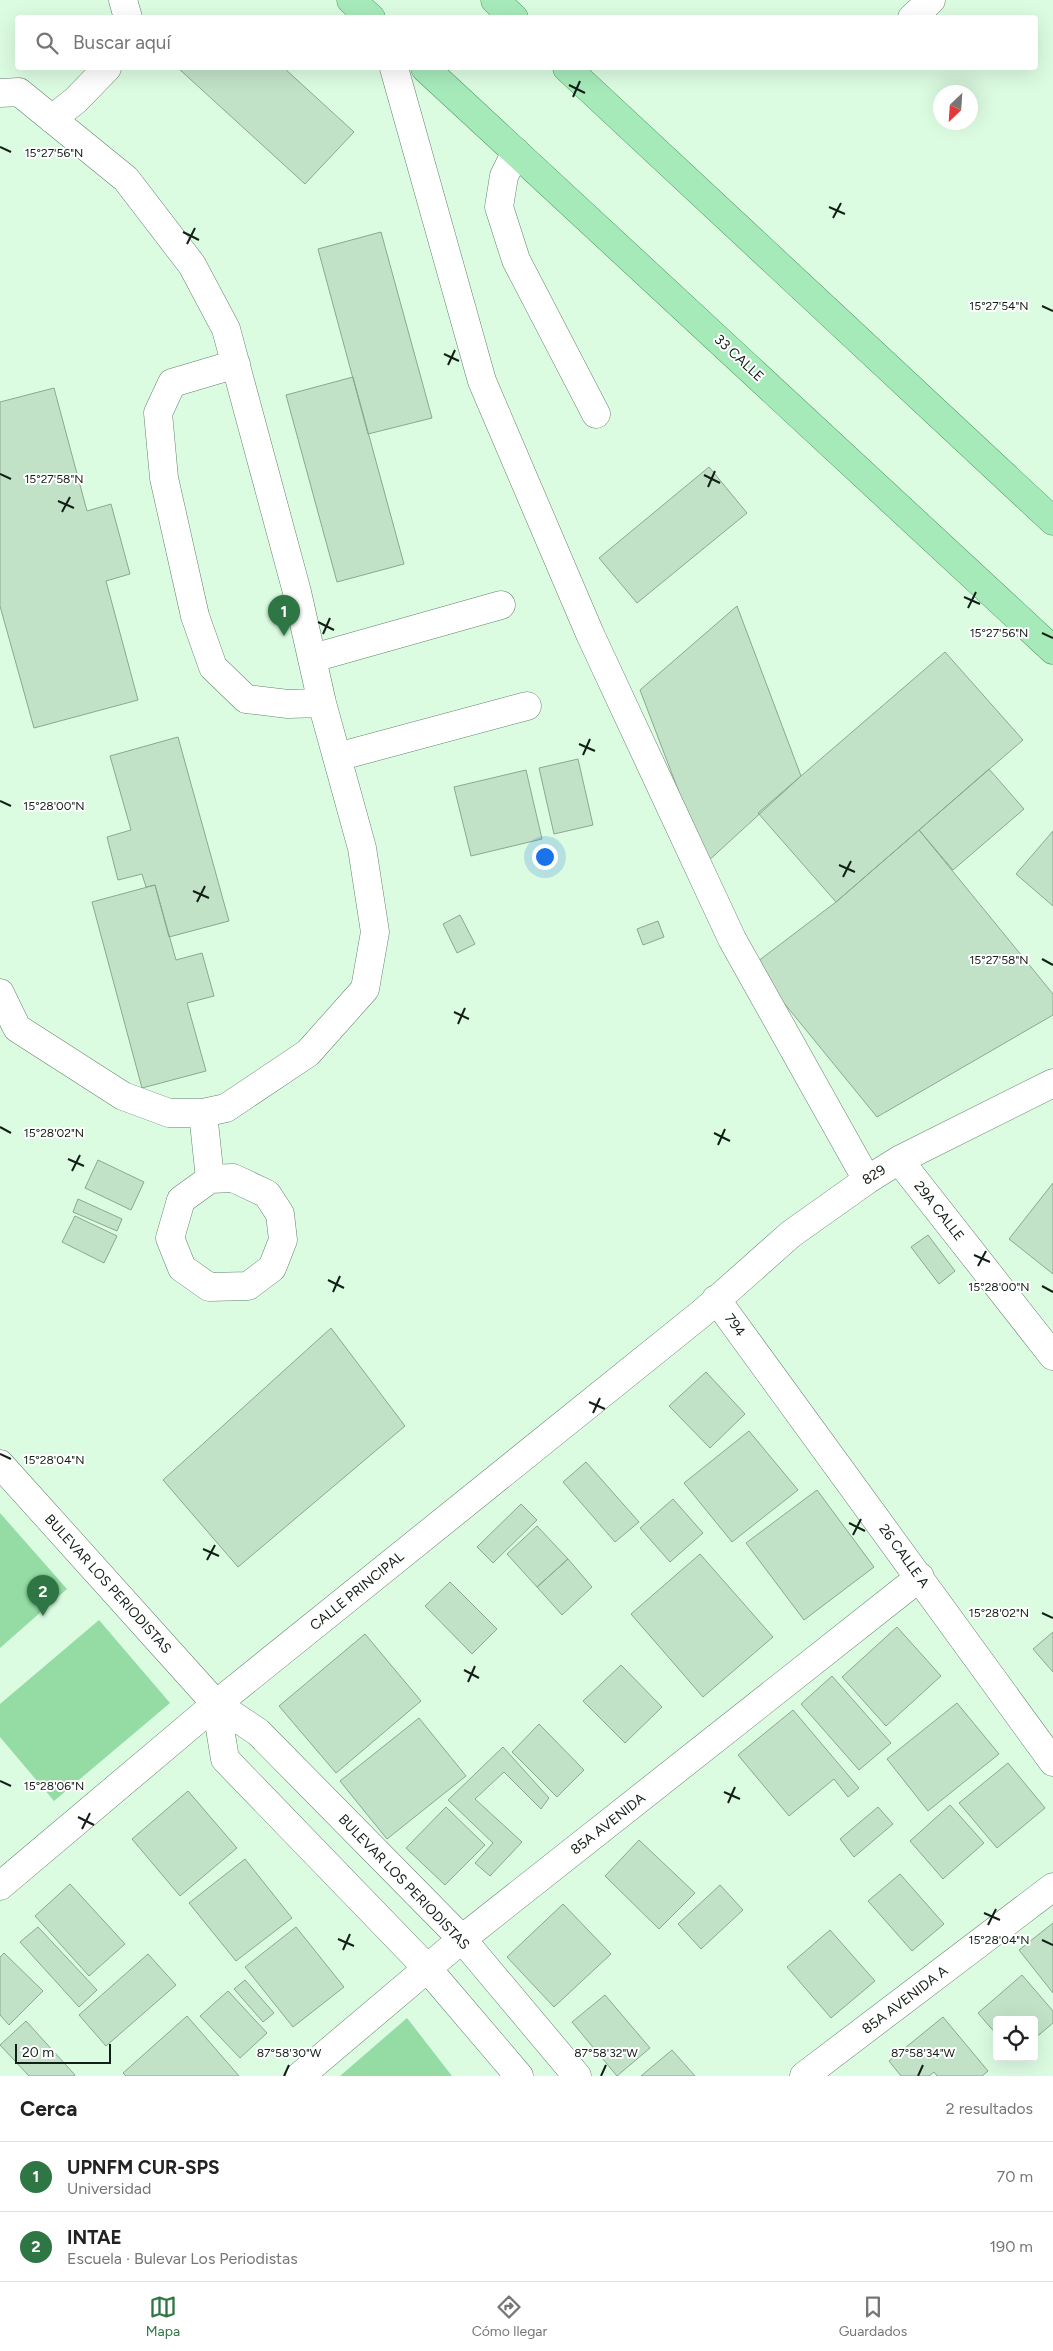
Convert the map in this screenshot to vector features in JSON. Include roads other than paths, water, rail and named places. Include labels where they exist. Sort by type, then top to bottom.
[{"type":"main road","points":[[351,0],[367,15]]},
{"type":"main road","points":[[495,0],[511,15]]},
{"type":"main road","name":"33 CALLE","points":[[427,70],[1053,650]]},
{"type":"main road","points":[[569,70],[1053,521]]},
{"type":"street","points":[[123,0],[127,15]]},
{"type":"street","points":[[915,15],[931,0]]},
{"type":"street","points":[[52,119],[76,100],[105,70]]},
{"type":"street","points":[[395,70],[482,381],[590,634],[732,939],[867,1180]]},
{"type":"street","points":[[0,993],[17,1028],[124,1096],[169,1113],[203,1112],[226,1108],[308,1053],[365,989],[376,932],[362,848],[322,703],[295,582],[226,328],[192,265],[126,179],[52,119],[6,87]]},
{"type":"street","points":[[516,152],[504,176],[499,207],[516,260],[596,414]]},
{"type":"street","points":[[236,364],[172,383],[158,413],[164,478],[195,616],[213,667],[246,699],[288,704],[322,703]]},
{"type":"street","points":[[313,658],[502,605]]},
{"type":"street","points":[[337,757],[527,706]]},
{"type":"street","name":"829","points":[[716,1299],[791,1234],[867,1180],[900,1160],[1053,1083]]},
{"type":"street","points":[[203,1112],[210,1179]]},
{"type":"street","name":"29A CALLE","points":[[900,1160],[1053,1356]]},
{"type":"street","points":[[233,1178],[267,1194],[280,1214],[283,1240],[272,1268],[248,1286],[209,1287],[182,1268],[170,1238],[181,1200],[210,1179],[233,1178]]},
{"type":"street","name":"794","points":[[716,1299],[754,1351]]},
{"type":"street","name":"CALLE PRINCIPAL","points":[[0,1886],[216,1704],[716,1299]]},
{"type":"street","name":"26 CALLE A","points":[[754,1351],[1053,1762]]},
{"type":"street","name":"BULEVAR LOS PERIODISTAS","points":[[0,1464],[216,1704],[258,1732],[462,1939],[577,2076]]},
{"type":"street","name":"85A AVENIDA","points":[[300,2076],[462,1939],[920,1577]]},
{"type":"street","points":[[216,1704],[225,1759],[427,1968],[519,2076]]},
{"type":"street","name":"85A AVENIDA A","points":[[804,2076],[1053,1887]]},
{"type":"place","name":"UPNFM CUR-SPS","points":[[284,636]]},
{"type":"place","name":"INTAE","points":[[43,1616]]}]
